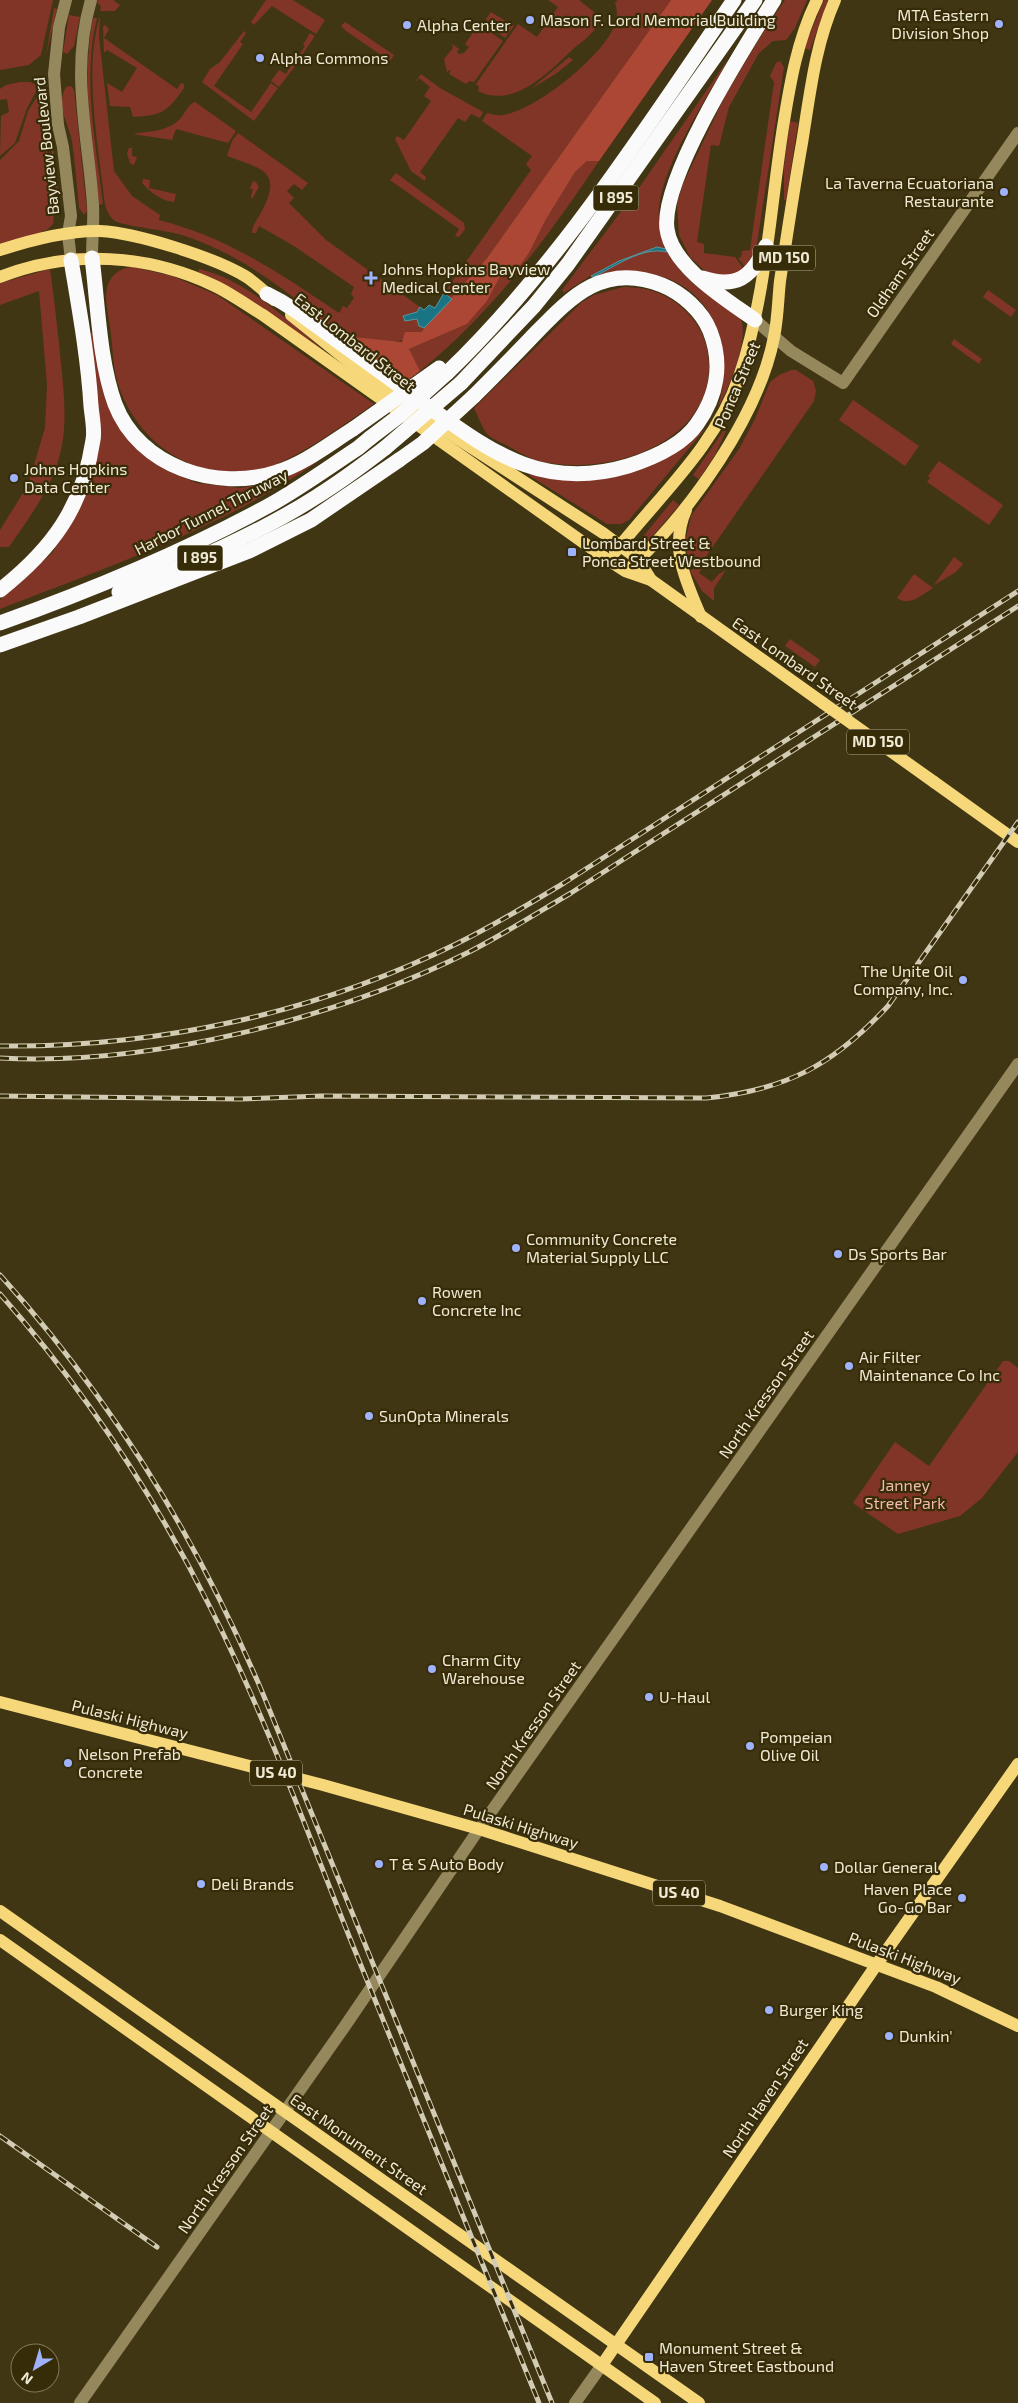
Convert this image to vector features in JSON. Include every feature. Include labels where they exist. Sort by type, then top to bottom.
[{"type":"highway","name":"Harbor Tunnel Thruway","points":[[0,623],[135,571],[201,541],[270,505],[370,438],[399,416],[443,371],[499,321],[550,258],[598,194],[734,0]]},
{"type":"highway","name":"Harbor Tunnel Thruway","points":[[0,640],[220,549],[316,497],[385,448],[461,383],[534,306],[568,264],[755,0]]},
{"type":"highway","points":[[755,320],[716,293],[697,276],[676,251],[667,229],[673,187],[703,123],[744,48],[774,0]]},
{"type":"highway","points":[[697,276],[715,282],[738,280],[758,265],[766,246]]},
{"type":"highway","points":[[92,258],[105,361],[114,402],[124,421],[134,435],[172,465],[208,478],[232,480],[264,476],[290,468],[443,371]]},
{"type":"highway","points":[[0,590],[22,572],[51,542],[68,518],[86,474],[94,438],[89,378],[71,260]]},
{"type":"highway","points":[[0,645],[80,617],[250,551],[311,520],[423,443],[474,396],[569,300],[595,284],[633,278],[654,282],[678,294],[698,311],[708,326],[717,353],[717,380],[706,411],[694,429],[675,444],[640,462],[619,468],[569,474],[523,465],[483,445],[339,342],[294,307],[268,294]]},
{"type":"main road","name":"Ponca Street","points":[[608,560],[695,456],[724,412],[739,378],[755,320],[792,71],[818,0]]},
{"type":"main road","name":"Ponca Street","points":[[625,572],[690,500],[719,462],[742,423],[761,379],[774,337],[780,281],[816,51],[835,0]]},
{"type":"main road","name":"East Lombard Street","points":[[0,250],[68,234],[92,232],[124,235],[185,252],[245,276],[358,370],[458,440],[560,504],[638,559],[651,580]]},
{"type":"main road","name":"East Lombard Street","points":[[0,276],[52,262],[92,258],[129,260],[177,270],[219,288],[263,315],[625,572],[651,580],[1018,842]]},
{"type":"main road","name":"MD 150","points":[[690,500],[679,524],[677,546],[680,563],[701,617]]},
{"type":"main road","name":"Pulaski Highway","points":[[0,1702],[323,1785],[479,1829],[720,1906],[955,1995],[1018,2026]]},
{"type":"main road","name":"North Haven Street","points":[[602,2365],[877,1964],[1018,1764]]},
{"type":"main road","name":"East Monument Street","points":[[0,1911],[699,2403]]},
{"type":"main road","points":[[0,1940],[655,2403]]},
{"type":"street","name":"Bayview Boulevard","points":[[66,0],[60,27],[54,74],[58,125],[63,148],[71,216],[68,234],[71,260]]},
{"type":"street","points":[[91,0],[83,36],[80,73],[93,206],[92,258]]},
{"type":"street","name":"Oldham Street","points":[[774,337],[791,352],[844,383],[1018,133]]},
{"type":"street","points":[[755,320],[774,337]]},
{"type":"street","name":"North Kresson Street","points":[[80,2403],[271,2132],[479,1829],[1018,1064]]},
{"type":"street","name":"North Haven Street","points":[[575,2403],[602,2365]]},
{"type":"green space","points":[[0,0],[53,0],[41,55],[29,65],[0,70]]},
{"type":"green space","points":[[98,0],[113,0],[120,5],[115,11],[100,11],[101,6],[97,3]]},
{"type":"green space","points":[[266,0],[293,0],[325,20],[316,34],[272,6],[254,25],[251,22]]},
{"type":"green space","points":[[548,0],[579,0],[594,12],[592,21],[597,26],[552,69],[529,86],[517,92],[504,95],[491,95],[478,91],[479,87],[476,84],[518,24],[537,37],[558,7]]},
{"type":"green space","points":[[618,0],[671,0],[487,258],[452,299],[444,293],[531,170],[526,164],[532,156],[482,121],[487,113],[502,115],[532,104],[567,80],[583,66],[609,37],[616,21],[615,2]]},
{"type":"green space","points":[[785,0],[807,0],[795,28],[786,40],[773,41],[759,53],[729,107],[719,146],[711,145],[697,242],[704,244],[704,253],[735,257],[744,269],[733,277],[707,273],[690,257],[679,235],[677,204],[683,184],[725,96]]},
{"type":"green space","points":[[824,0],[828,0],[810,50],[804,48]]},
{"type":"green space","points":[[54,8],[57,9],[46,56]]},
{"type":"green space","points":[[491,12],[514,26],[505,38],[488,26],[486,19]]},
{"type":"green space","points":[[69,15],[80,17],[74,46],[67,54],[63,52]]},
{"type":"green space","points":[[100,16],[99,37],[114,171],[132,196],[160,215],[159,220],[208,236],[253,258],[339,313],[343,306],[347,308],[354,298],[351,294],[354,287],[294,246],[259,226],[256,233],[252,233],[268,197],[269,179],[259,168],[227,156],[232,141],[238,133],[308,183],[302,190],[294,184],[287,191],[294,198],[289,203],[326,240],[420,307],[417,312],[403,316],[415,320],[417,318],[419,326],[424,328],[409,339],[400,341],[381,341],[353,337],[350,343],[291,295],[229,255],[182,235],[115,221],[105,205],[94,110],[93,60],[95,37]]},
{"type":"green space","points":[[93,18],[97,18],[93,41],[90,87],[103,204],[99,205],[88,88],[88,65]]},
{"type":"green space","points":[[345,22],[394,55],[390,61],[346,31],[341,26]]},
{"type":"green space","points":[[479,24],[503,41],[474,82],[469,81],[466,84],[449,74],[451,69],[447,72],[444,59],[453,48],[452,44],[459,49],[457,52],[459,54],[464,53],[469,47],[465,44]]},
{"type":"green space","points":[[105,25],[109,29],[104,38],[177,89],[181,83],[184,84],[184,88],[163,111],[151,115],[133,117],[130,107],[110,106],[107,83],[122,92],[137,68],[107,50],[104,53],[103,26]]},
{"type":"green space","points":[[244,31],[246,33],[240,42],[243,44],[214,86],[251,112],[271,83],[278,88],[254,121],[202,82],[210,69],[220,62]]},
{"type":"green space","points":[[310,33],[315,36],[300,58],[298,57]]},
{"type":"green space","points":[[569,57],[573,60],[557,73],[531,89]]},
{"type":"green space","points":[[729,58],[684,137],[674,159],[665,181],[660,202],[659,220],[665,246],[678,268],[697,287],[736,313],[742,323],[743,333],[738,360],[728,388],[718,407],[723,385],[724,362],[720,341],[713,320],[702,303],[687,289],[667,278],[644,273],[625,273],[594,278],[590,276],[564,293],[562,290],[641,185]]},
{"type":"green space","points":[[780,61],[784,67],[756,250],[745,267],[738,258],[741,257],[742,251],[750,250],[774,82],[770,76],[776,63]]},
{"type":"green space","points":[[292,64],[295,66],[279,87],[271,81],[279,70],[286,74]]},
{"type":"green space","points":[[421,74],[440,88],[483,112],[480,118],[471,114],[465,122],[458,118],[420,172],[426,177],[425,181],[411,171],[395,139],[397,136],[404,140],[431,101],[424,96],[430,87],[419,78],[413,85]]},
{"type":"green space","points":[[30,82],[39,86],[27,108],[15,143],[0,156],[1,116],[9,112],[7,99],[0,100],[0,89],[6,85]]},
{"type":"green space","points":[[71,86],[74,90],[87,211],[84,215],[79,208],[72,141],[62,108],[63,94],[66,87]]},
{"type":"green space","points":[[39,94],[41,94],[54,213],[53,224],[47,230],[42,231],[42,233],[0,244],[0,160],[19,141],[28,111]]},
{"type":"green space","points":[[46,94],[49,104],[60,210],[57,210]]},
{"type":"green space","points":[[195,102],[236,131],[228,143],[176,129],[172,140],[133,134],[169,127],[179,120],[188,107]]},
{"type":"green space","points":[[790,121],[798,123],[786,200],[784,200],[784,167]]},
{"type":"green space","points":[[129,148],[132,148],[132,156],[137,157],[134,165],[130,163],[127,153]]},
{"type":"green space","points":[[587,161],[599,161],[560,217],[517,273],[471,325],[420,371],[409,349],[467,324],[487,301],[501,275],[516,271],[529,253],[545,221],[575,172]]},
{"type":"green space","points":[[396,173],[464,223],[465,229],[459,237],[455,236],[459,229],[390,180]]},
{"type":"green space","points":[[143,179],[150,180],[149,188],[176,194],[174,202],[165,200],[152,193],[142,183]]},
{"type":"green space","points":[[253,181],[259,187],[252,199],[253,190],[250,188]]},
{"type":"green space","points":[[133,267],[172,276],[217,295],[374,404],[304,450],[276,465],[263,469],[239,473],[216,471],[194,465],[174,455],[155,442],[140,425],[127,406],[116,378],[106,294],[109,282],[116,273],[125,268]]},
{"type":"green space","points":[[50,269],[64,392],[65,419],[62,445],[55,470],[38,504],[9,547],[0,547],[0,530],[28,485],[45,428],[47,385],[39,291],[0,305],[0,283]]},
{"type":"green space","points":[[199,269],[218,275],[252,293],[329,355],[198,272]]},
{"type":"green space","points":[[623,287],[634,287],[664,295],[688,313],[703,335],[709,364],[708,379],[700,404],[686,424],[666,440],[642,452],[616,460],[590,464],[563,465],[539,461],[488,435],[474,408],[582,302],[594,295]]},
{"type":"green space","points":[[988,290],[1016,310],[1011,317],[983,297]]},
{"type":"green space","points":[[90,333],[93,333],[99,354],[104,395],[116,422],[156,463],[168,471],[197,483],[240,488],[274,482],[320,460],[245,506],[205,526],[124,561],[0,609],[0,600],[52,553],[80,508],[100,427]]},
{"type":"green space","points":[[954,339],[982,359],[979,364],[951,344]]},
{"type":"green space","points":[[796,370],[813,381],[816,391],[814,401],[705,558],[690,569],[685,542],[691,516],[739,449],[755,419],[770,382],[779,375]]},
{"type":"green space","points":[[853,400],[919,446],[905,466],[839,420]]},
{"type":"green space","points":[[706,428],[629,520],[621,524],[607,524],[530,476],[530,474],[566,480],[694,438]]},
{"type":"green space","points":[[724,430],[726,431],[715,455],[699,479],[693,475]]},
{"type":"green space","points":[[939,461],[1003,505],[989,525],[927,482],[930,478],[928,476]]},
{"type":"green space","points":[[673,500],[679,505],[645,545],[641,546],[641,539]]},
{"type":"green space","points":[[954,557],[963,564],[956,572],[934,585]]},
{"type":"green space","points":[[707,559],[699,573],[712,582],[719,574],[726,570],[714,588],[714,601],[702,591],[690,571]]},
{"type":"green space","points":[[914,574],[933,588],[911,601],[897,598]]},
{"type":"green space","points":[[790,639],[820,660],[815,667],[785,646]]},
{"type":"green space","name":"Janney Street Park","points":[[1003,1361],[1009,1361],[1018,1368],[1018,1452],[982,1498],[960,1516],[898,1534],[853,1503],[895,1442],[929,1466]]},
{"type":"shaded area","points":[[671,0],[712,0],[599,161],[587,161],[575,172],[545,221],[529,253],[516,271],[501,275],[487,301],[467,324],[409,349],[420,371],[405,382],[350,343],[353,337],[402,342],[405,332],[421,332],[487,258]]},
{"type":"water","points":[[657,247],[666,249],[667,252],[648,252],[638,255],[593,277],[591,276],[619,261]]},
{"type":"water","points":[[444,293],[452,299],[424,328],[419,326],[417,319],[405,321],[403,316],[417,312],[420,307],[424,310],[429,305],[435,308]]},
{"type":"railway","points":[[0,1046],[118,1041],[177,1033],[293,1007],[349,989],[404,968],[485,929],[564,883],[1018,591]]},
{"type":"railway","points":[[0,1058],[59,1058],[119,1054],[180,1046],[241,1033],[301,1017],[360,998],[416,976],[469,952],[571,893],[1018,606]]},
{"type":"railway","points":[[0,1096],[240,1099],[321,1096],[706,1098],[761,1089],[785,1081],[828,1059],[868,1027],[888,1006],[1018,822]]},
{"type":"railway","points":[[0,1275],[41,1322],[115,1421],[181,1526],[238,1637],[263,1694],[552,2403]]},
{"type":"railway","points":[[0,1294],[60,1367],[116,1444],[166,1525],[211,1609],[249,1689],[283,1771],[539,2403]]},
{"type":"railway","points":[[0,2136],[157,2247]]},
{"type":"place","name":"Mason F. Lord Memorial Building","points":[[530,20]]},
{"type":"place","name":"MTA Eastern Division Shop","points":[[999,24]]},
{"type":"place","name":"Alpha Center","points":[[407,25]]},
{"type":"place","name":"Alpha Commons","points":[[260,58]]},
{"type":"place","name":"La Taverna Ecuatoriana Restaurante","points":[[1004,192]]},
{"type":"place","name":"Johns Hopkins Bayview Medical Center","points":[[371,278]]},
{"type":"place","name":"Johns Hopkins Data Center","points":[[14,478]]},
{"type":"place","name":"Lombard Street & Ponca Street Westbound","points":[[572,552]]},
{"type":"place","name":"The Unite Oil Company, Inc.","points":[[963,980]]},
{"type":"place","name":"Community Concrete Material Supply LLC","points":[[516,1248]]},
{"type":"place","name":"Ds Sports Bar","points":[[838,1254]]},
{"type":"place","name":"Rowen Concrete Inc","points":[[422,1301]]},
{"type":"place","name":"Air Filter Maintenance Co Inc","points":[[849,1366]]},
{"type":"place","name":"SunOpta Minerals","points":[[369,1416]]},
{"type":"place","name":"Charm City Warehouse","points":[[432,1669]]},
{"type":"place","name":"U-Haul","points":[[649,1697]]},
{"type":"place","name":"Pompeian Olive Oil","points":[[750,1746]]},
{"type":"place","name":"Nelson Prefab Concrete","points":[[68,1763]]},
{"type":"place","name":"T & S Auto Body","points":[[379,1864]]},
{"type":"place","name":"Dollar General","points":[[824,1867]]},
{"type":"place","name":"Deli Brands","points":[[201,1884]]},
{"type":"place","name":"Haven Place Go-Go Bar","points":[[962,1898]]},
{"type":"place","name":"Burger King","points":[[769,2010]]},
{"type":"place","name":"Dunkin'","points":[[889,2036]]},
{"type":"place","name":"Monument Street & Haven Street Eastbound","points":[[649,2357]]}]
